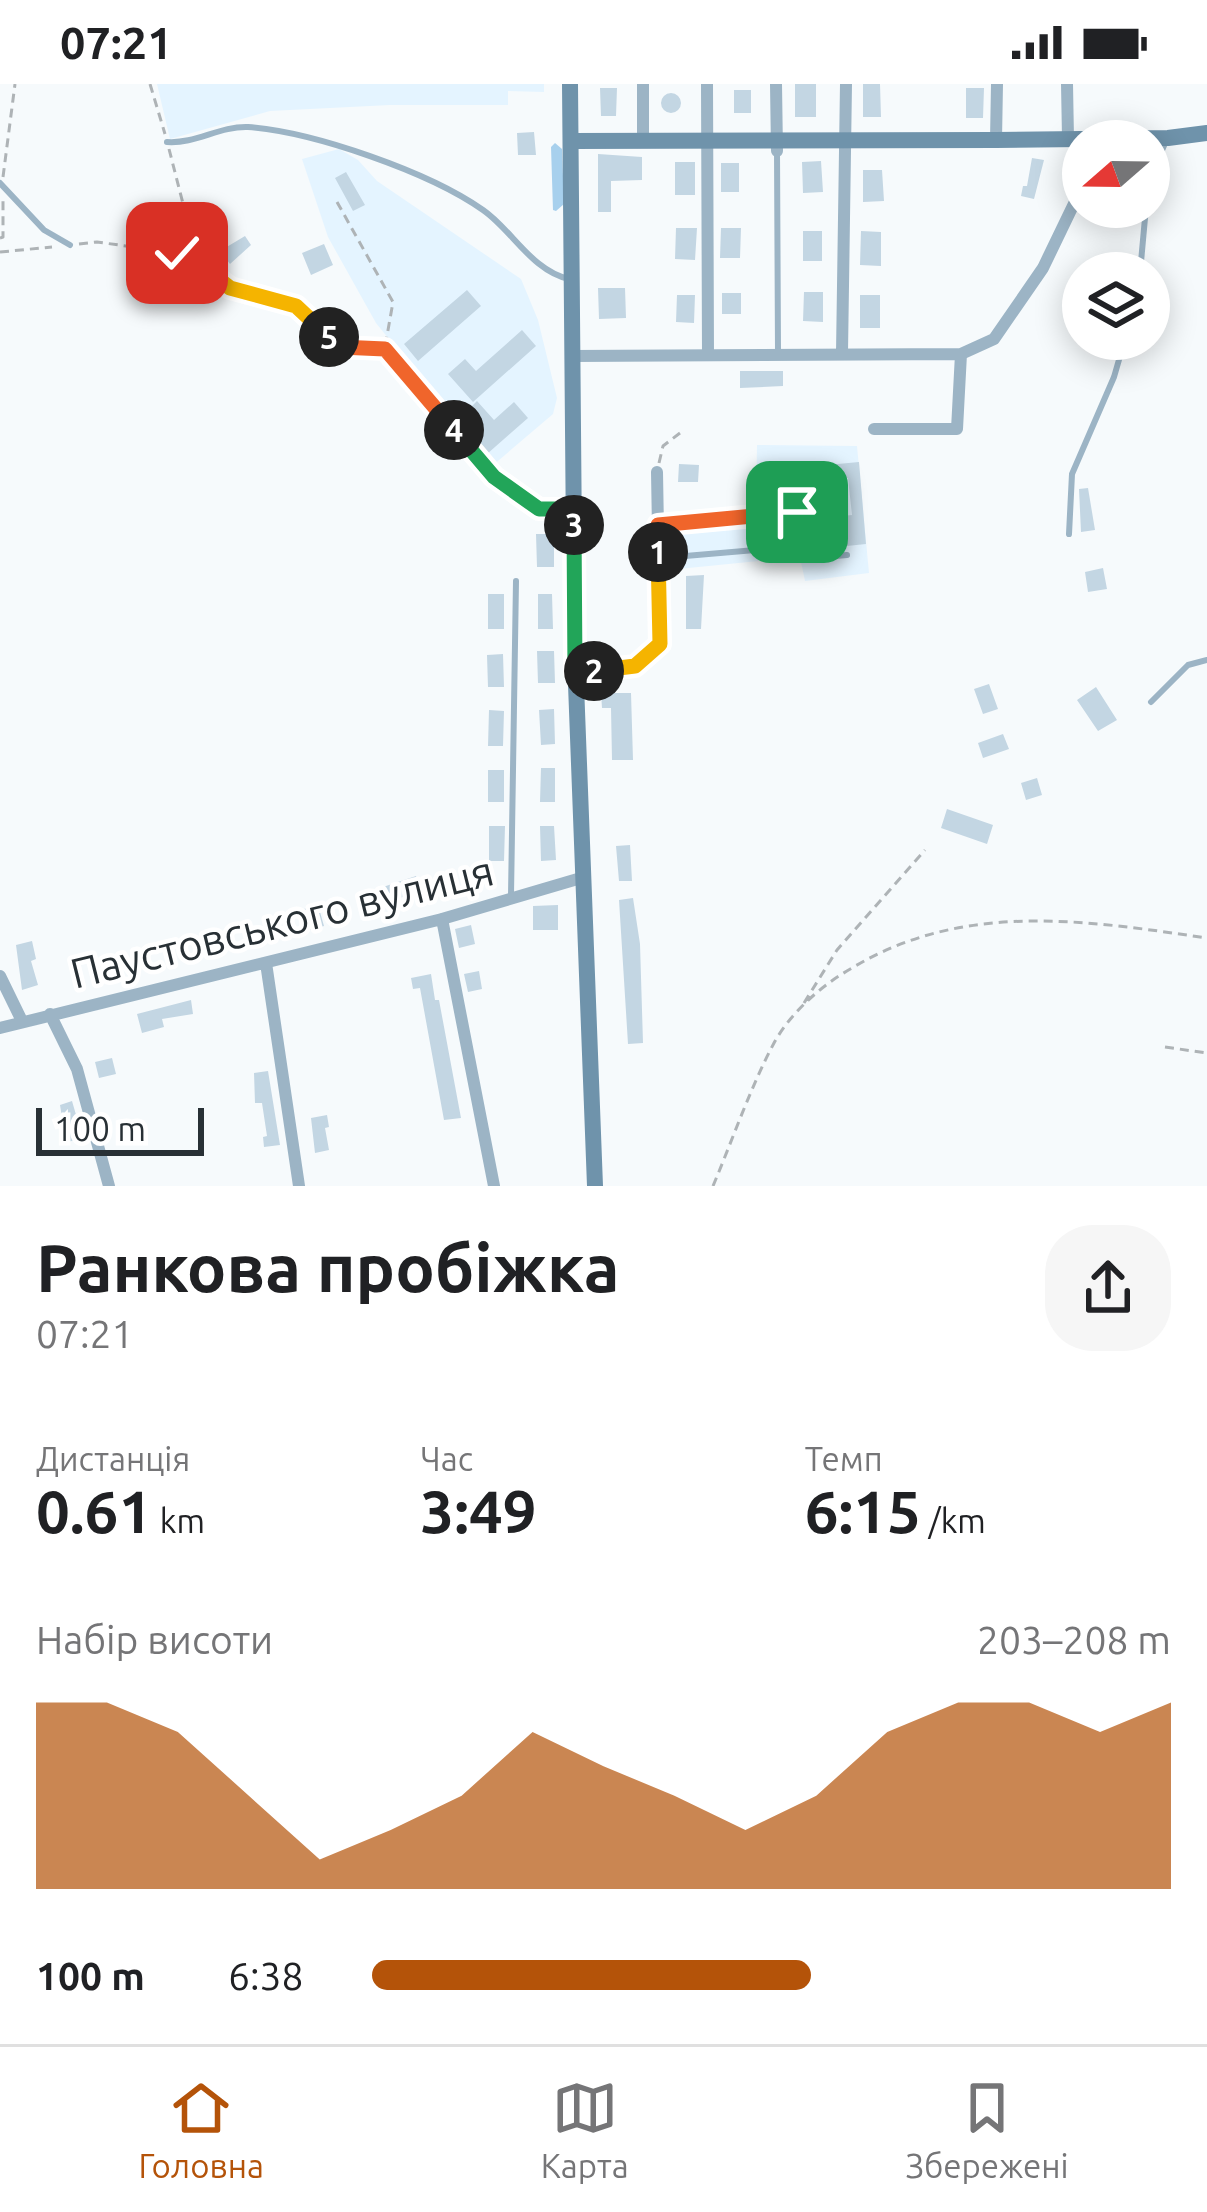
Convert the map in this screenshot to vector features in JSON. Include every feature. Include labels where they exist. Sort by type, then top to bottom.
[{"type":"main road","points":[[570,84],[575,673],[595,1186]]},
{"type":"main road","points":[[1170,138],[1207,134]]},
{"type":"main road","points":[[571,141],[707,140],[777,146],[1062,138]]},
{"type":"street","points":[[643,84],[643,141]]},
{"type":"street","points":[[707,84],[708,354]]},
{"type":"street","points":[[776,84],[777,146]]},
{"type":"street","points":[[842,353],[846,84]]},
{"type":"street","points":[[996,140],[997,84]]},
{"type":"street","points":[[1067,84],[1068,120]]},
{"type":"street","points":[[572,356],[961,354],[994,339],[1043,268],[1062,228]]},
{"type":"street","points":[[874,429],[956,429],[961,354]]},
{"type":"street","points":[[575,673],[635,666],[660,644],[657,472]]},
{"type":"street","name":"Паустовського вулиця","points":[[0,1028],[442,919],[580,878]]},
{"type":"street","points":[[442,919],[494,1186]]},
{"type":"street","points":[[266,963],[299,1186]]},
{"type":"street","points":[[0,976],[22,1021]]},
{"type":"street","points":[[50,1014],[77,1069],[109,1186]]},
{"type":"lane","points":[[167,142],[248,127],[364,153],[486,212],[551,273],[572,279]]},
{"type":"lane","points":[[777,146],[778,354]]},
{"type":"lane","points":[[2,185],[44,230],[70,245]]},
{"type":"lane","points":[[1069,534],[1072,474],[1119,360]]},
{"type":"lane","points":[[658,525],[797,512]]},
{"type":"lane","points":[[658,559],[802,546],[813,558],[847,555]]},
{"type":"lane","points":[[511,898],[517,581]]},
{"type":"lane","points":[[1150,702],[1175,674],[1207,660]]},
{"type":"path","points":[[0,238],[4,237],[3,156],[15,84]]},
{"type":"path","points":[[150,84],[198,263]]},
{"type":"path","points":[[337,202],[393,302],[385,349]]},
{"type":"path","points":[[0,252],[97,242],[177,253],[230,288],[296,306],[340,347],[385,349],[494,477],[539,509],[574,509]]},
{"type":"path","points":[[657,472],[663,446],[680,433]]},
{"type":"path","points":[[801,1009],[837,950],[926,850]]},
{"type":"path","points":[[713,1186],[775,1041],[828,982],[876,952],[957,926],[1043,920],[1207,938]]},
{"type":"path","points":[[1165,1047],[1207,1053]]},
{"type":"shaded area","points":[[157,84],[544,84],[544,92],[508,91],[508,105],[270,111],[170,139]]},
{"type":"shaded area","points":[[555,143],[562,149],[564,204],[556,211],[551,147]]},
{"type":"shaded area","points":[[339,149],[358,160],[377,181],[521,279],[538,320],[557,398],[553,414],[492,466],[376,323],[328,237],[302,159]]},
{"type":"shaded area","points":[[757,445],[857,446],[869,573],[805,581],[800,557],[668,570],[666,516],[756,504]]},
{"type":"building","points":[[795,84],[816,84],[816,117],[795,117]]},
{"type":"building","points":[[863,84],[880,84],[881,117],[863,117]]},
{"type":"building","points":[[600,88],[617,88],[616,116],[601,116]]},
{"type":"building","points":[[966,88],[984,88],[983,118],[966,118]]},
{"type":"building","points":[[734,90],[751,90],[751,113],[734,113]]},
{"type":"building","points":[[671,93],[681,103],[671,113],[661,103]]},
{"type":"building","points":[[534,132],[536,155],[518,155],[517,133]]},
{"type":"building","points":[[598,154],[642,157],[642,180],[611,181],[611,212],[598,212]]},
{"type":"building","points":[[1032,158],[1044,160],[1034,199],[1021,196]]},
{"type":"building","points":[[821,161],[823,192],[803,193],[802,162]]},
{"type":"building","points":[[675,162],[695,162],[695,195],[675,195]]},
{"type":"building","points":[[721,163],[739,163],[739,192],[721,192]]},
{"type":"building","points":[[863,170],[882,170],[884,201],[863,202]]},
{"type":"building","points":[[346,172],[365,205],[353,211],[335,178]]},
{"type":"building","points":[[676,228],[697,228],[695,260],[675,259]]},
{"type":"building","points":[[721,228],[741,228],[740,258],[720,258]]},
{"type":"building","points":[[803,231],[822,231],[822,261],[803,261]]},
{"type":"building","points":[[861,231],[881,232],[881,266],[860,265]]},
{"type":"building","points":[[245,236],[251,245],[230,264],[220,251]]},
{"type":"building","points":[[324,244],[333,265],[311,275],[302,253]]},
{"type":"building","points":[[598,288],[625,288],[626,318],[599,319]]},
{"type":"building","points":[[467,290],[481,306],[418,361],[404,344]]},
{"type":"building","points":[[804,292],[823,292],[823,322],[803,321]]},
{"type":"building","points":[[722,293],[741,293],[741,314],[722,314]]},
{"type":"building","points":[[677,295],[695,295],[694,323],[676,322]]},
{"type":"building","points":[[860,295],[880,295],[880,328],[860,328]]},
{"type":"building","points":[[522,330],[536,346],[473,402],[448,374],[465,359],[476,371]]},
{"type":"building","points":[[740,371],[783,371],[783,386],[740,388]]},
{"type":"building","points":[[477,401],[494,420],[514,402],[528,418],[487,454],[473,438],[483,431],[466,412]]},
{"type":"building","points":[[859,462],[866,544],[818,549],[815,519],[852,515],[848,478],[776,485],[774,470]]},
{"type":"building","points":[[679,464],[699,465],[698,482],[678,482]]},
{"type":"building","points":[[1088,488],[1095,530],[1081,532],[1079,489]]},
{"type":"building","points":[[536,534],[554,534],[554,567],[537,567]]},
{"type":"building","points":[[1103,568],[1107,589],[1088,592],[1085,572]]},
{"type":"building","points":[[704,575],[701,629],[686,629],[686,576]]},
{"type":"building","points":[[488,594],[504,594],[504,629],[488,629]]},
{"type":"building","points":[[538,594],[552,594],[553,629],[538,629]]},
{"type":"building","points":[[537,651],[554,651],[555,683],[538,683]]},
{"type":"building","points":[[503,654],[504,687],[488,687],[487,655]]},
{"type":"building","points":[[989,684],[998,709],[983,714],[974,689]]},
{"type":"building","points":[[1096,687],[1117,720],[1098,731],[1077,700]]},
{"type":"building","points":[[601,693],[631,693],[633,760],[612,760],[611,708],[602,708]]},
{"type":"building","points":[[554,709],[555,744],[541,745],[539,710]]},
{"type":"building","points":[[489,710],[504,711],[503,746],[488,746]]},
{"type":"building","points":[[1003,734],[1009,749],[983,758],[978,743]]},
{"type":"building","points":[[541,768],[555,768],[555,802],[540,802]]},
{"type":"building","points":[[488,770],[504,770],[504,802],[488,802]]},
{"type":"building","points":[[1037,778],[1042,795],[1026,800],[1021,783]]},
{"type":"building","points":[[947,809],[993,825],[987,844],[941,828]]},
{"type":"building","points":[[489,826],[505,826],[504,861],[489,861]]},
{"type":"building","points":[[540,826],[554,826],[556,860],[541,861]]},
{"type":"building","points":[[630,845],[632,881],[619,881],[616,846]]},
{"type":"building","points":[[416,876],[420,892],[386,902],[383,887]]},
{"type":"building","points":[[633,898],[640,944],[643,1043],[628,1044],[619,900]]},
{"type":"building","points":[[318,905],[324,926],[304,932],[297,911]]},
{"type":"building","points":[[558,905],[558,930],[533,930],[533,906]]},
{"type":"building","points":[[471,925],[475,944],[459,948],[455,929]]},
{"type":"building","points":[[32,941],[36,959],[31,961],[38,985],[22,990],[16,945]]},
{"type":"building","points":[[479,971],[482,989],[468,992],[464,974]]},
{"type":"building","points":[[431,974],[461,1118],[444,1120],[420,988],[413,989],[411,978]]},
{"type":"building","points":[[191,1000],[193,1014],[162,1019],[164,1027],[142,1033],[137,1014]]},
{"type":"building","points":[[112,1058],[116,1074],[99,1078],[95,1062]]},
{"type":"building","points":[[268,1071],[280,1145],[264,1147],[267,1136],[262,1103],[255,1103],[254,1073]]},
{"type":"building","points":[[72,1101],[83,1139],[66,1142],[60,1105]]},
{"type":"building","points":[[327,1115],[329,1150],[315,1153],[311,1118]]},
{"type":"route","points":[[177,253],[230,288],[296,306],[340,347],[385,349],[494,477],[539,509],[574,509],[575,673],[635,666],[660,644],[658,525],[797,512]]}]
